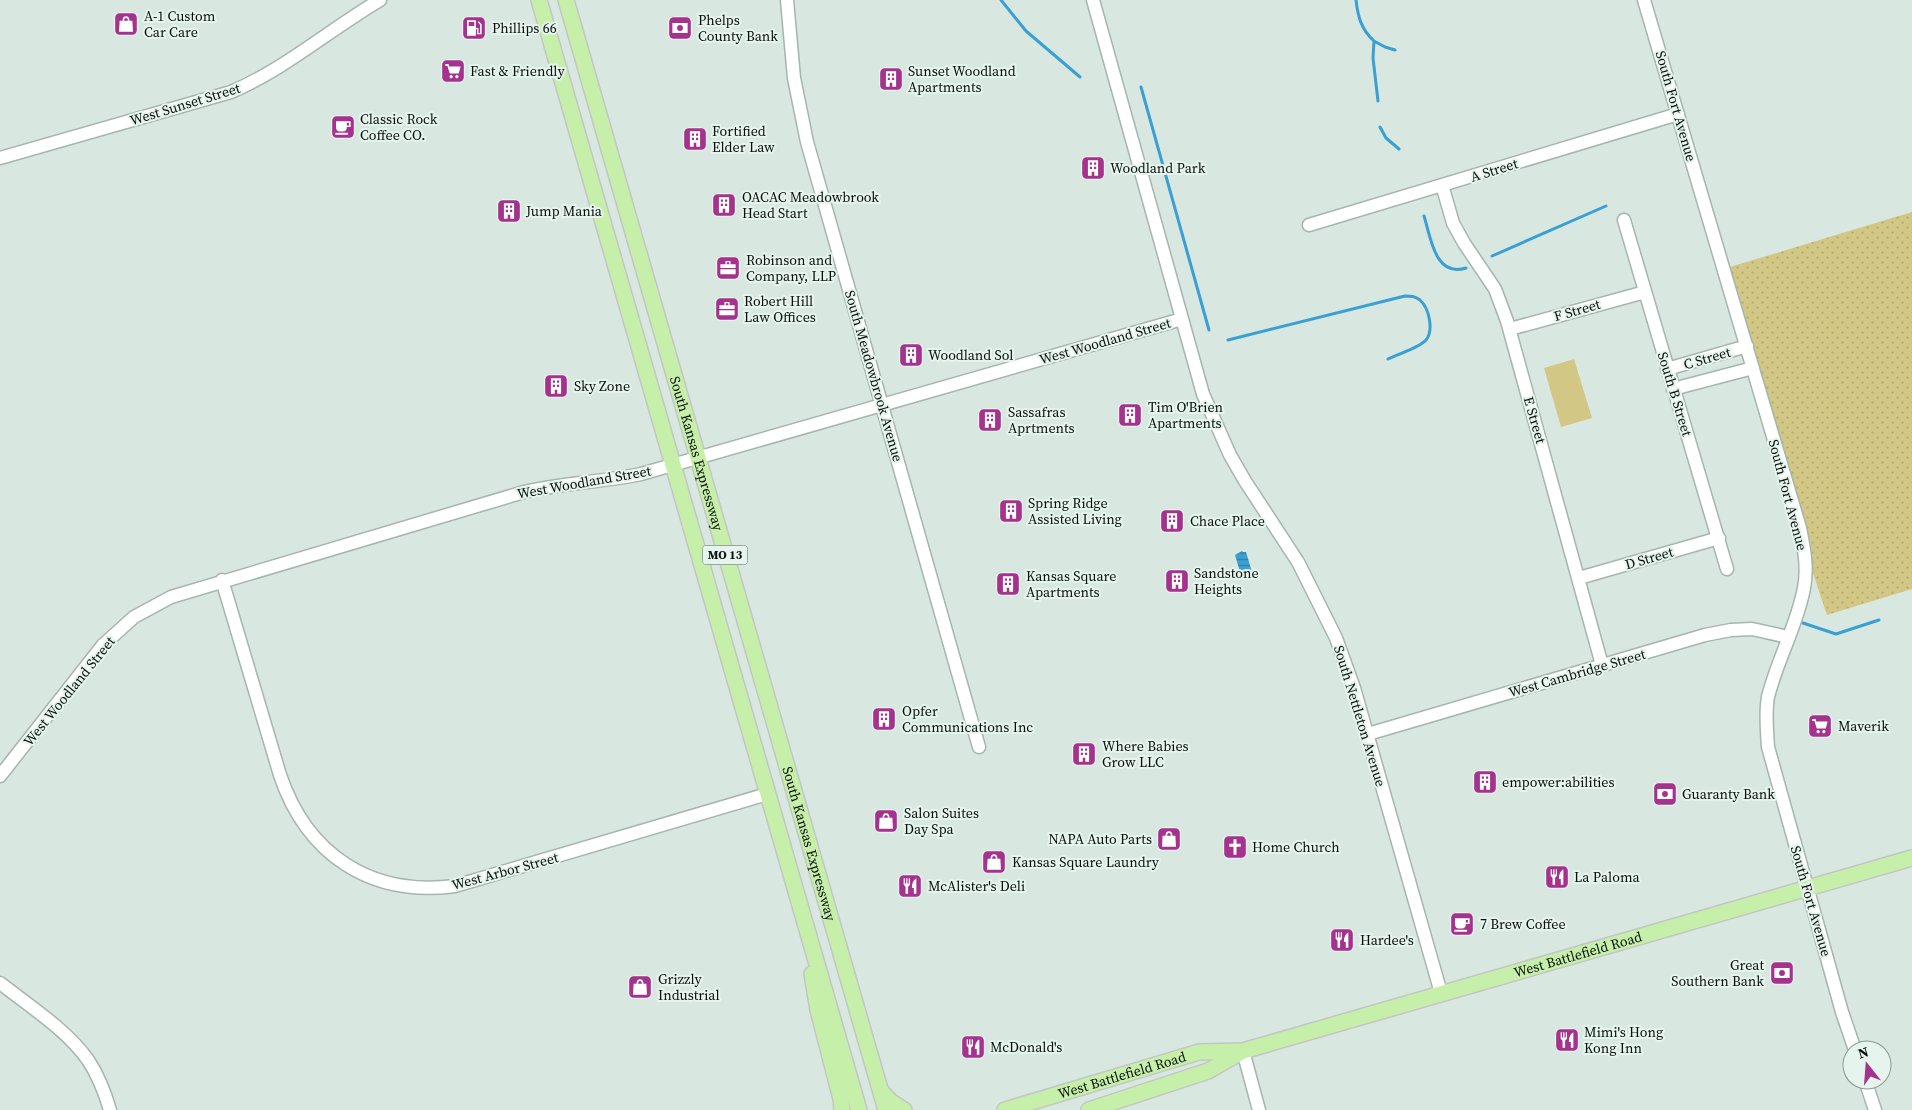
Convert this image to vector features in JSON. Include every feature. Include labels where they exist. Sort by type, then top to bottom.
[{"type":"main road","name":"South Kansas Expressway","points":[[539,0],[859,1110]]},
{"type":"main road","name":"South Kansas Expressway","points":[[566,0],[696,458],[886,1110]]},
{"type":"main road","points":[[570,16],[572,0]]},
{"type":"main road","name":"West Battlefield Road","points":[[1089,1110],[1208,1071],[1243,1051],[1912,858]]},
{"type":"main road","points":[[809,936],[814,990],[841,1099],[842,1110]]},
{"type":"main road","name":"West Battlefield Road","points":[[1005,1110],[1199,1052],[1243,1051]]},
{"type":"main road","points":[[880,1090],[890,1101],[904,1110]]},
{"type":"main road","points":[[996,1110],[1024,1104]]},
{"type":"street","name":"West Sunset Street","points":[[0,158],[241,88],[284,64],[380,0]]},
{"type":"street","name":"South Meadowbrook Avenue","points":[[787,0],[791,55],[801,118],[979,747]]},
{"type":"street","name":"South Nettleton Avenue","points":[[1093,0],[1198,376],[1217,428],[1245,481],[1298,562],[1322,608],[1345,662],[1368,734],[1441,993]]},
{"type":"street","name":"South Fort Avenue","points":[[1644,0],[1804,546],[1806,566],[1804,587],[1768,699],[1768,747],[1842,1012],[1852,1040]]},
{"type":"street","name":"A Street","points":[[1309,225],[1678,114]]},
{"type":"street","name":"E Street","points":[[1442,185],[1453,223],[1495,289],[1510,330],[1602,665]]},
{"type":"street","name":"South B Street","points":[[1624,220],[1727,569]]},
{"type":"street","name":"F Street","points":[[1510,330],[1645,292]]},
{"type":"street","name":"West Woodland Street","points":[[0,776],[94,657],[119,630],[134,617],[164,600],[222,580],[524,492],[567,483],[615,479],[696,458],[1182,319]]},
{"type":"street","name":"C Street","points":[[1667,369],[1746,346]]},
{"type":"street","name":"C Street","points":[[1673,390],[1753,368]]},
{"type":"street","name":"D Street","points":[[1579,578],[1718,538]]},
{"type":"street","name":"West Arbor Street","points":[[222,580],[289,800],[303,824],[322,846],[350,868],[366,876],[404,887],[437,888],[455,886],[767,794]]},
{"type":"street","name":"West Cambridge Street","points":[[1368,734],[1705,635],[1731,630],[1752,629],[1788,637]]},
{"type":"street","points":[[0,983],[79,1048],[97,1075],[110,1110]]},
{"type":"street","points":[[1243,1051],[1259,1110]]},
{"type":"street","points":[[1868,1090],[1875,1110]]},
{"type":"shaded area","points":[[1912,212],[1912,589],[1827,615],[1812,570],[1811,546],[1805,524],[1730,267]]},
{"type":"shaded area","points":[[1574,359],[1592,418],[1561,427],[1544,368]]},
{"type":"water","points":[[1242,551],[1246,552],[1252,572],[1245,576],[1244,574],[1241,575],[1235,555]]},
{"type":"waterway","points":[[1001,0],[1026,31],[1080,77]]},
{"type":"waterway","points":[[1356,0],[1361,22],[1366,32],[1374,41],[1373,58],[1378,101]]},
{"type":"waterway","points":[[1374,41],[1395,50]]},
{"type":"waterway","points":[[1141,87],[1209,330]]},
{"type":"waterway","points":[[1380,127],[1386,138],[1399,149]]},
{"type":"waterway","points":[[1492,256],[1606,206]]},
{"type":"waterway","points":[[1424,216],[1432,245],[1441,262],[1447,267],[1456,270],[1466,268]]},
{"type":"waterway","points":[[1228,340],[1405,296],[1416,298],[1420,300],[1428,314],[1430,325],[1428,336],[1419,346],[1388,359]]},
{"type":"waterway","points":[[1803,623],[1836,634],[1879,620]]},
{"type":"place","name":"A-1 Custom Car Care","points":[[126,24]]},
{"type":"place","name":"Phillips 66","points":[[474,28]]},
{"type":"place","name":"Phelps County Bank","points":[[680,28]]},
{"type":"place","name":"Fast & Friendly","points":[[453,71]]},
{"type":"place","name":"Sunset Woodland Apartments","points":[[891,79]]},
{"type":"place","name":"Classic Rock Coffee CO.","points":[[343,127]]},
{"type":"place","name":"Fortified Elder Law","points":[[695,139]]},
{"type":"place","name":"Woodland Park","points":[[1093,168]]},
{"type":"place","name":"OACAC Meadowbrook Head Start","points":[[724,205]]},
{"type":"place","name":"Jump Mania","points":[[509,211]]},
{"type":"place","name":"Robinson and Company, LLP","points":[[728,268]]},
{"type":"place","name":"Robert Hill Law Offices","points":[[727,309]]},
{"type":"place","name":"Woodland Sol","points":[[911,355]]},
{"type":"place","name":"Sky Zone","points":[[556,386]]},
{"type":"place","name":"Tim O'Brien Apartments","points":[[1130,415]]},
{"type":"place","name":"Sassafras Aprtments","points":[[990,420]]},
{"type":"place","name":"Spring Ridge Assisted Living","points":[[1011,511]]},
{"type":"place","name":"Chace Place","points":[[1172,521]]},
{"type":"place","name":"Sandstone Heights","points":[[1177,581]]},
{"type":"place","name":"Kansas Square Apartments","points":[[1008,584]]},
{"type":"place","name":"Opfer Communications Inc","points":[[884,719]]},
{"type":"place","name":"Maverik","points":[[1820,726]]},
{"type":"place","name":"Where Babies Grow LLC","points":[[1084,754]]},
{"type":"place","name":"empower:abilities","points":[[1485,782]]},
{"type":"place","name":"Guaranty Bank","points":[[1665,794]]},
{"type":"place","name":"Salon Suites Day Spa","points":[[886,821]]},
{"type":"place","name":"NAPA Auto Parts","points":[[1169,839]]},
{"type":"place","name":"Home Church","points":[[1235,847]]},
{"type":"place","name":"Kansas Square Laundry","points":[[994,862]]},
{"type":"place","name":"La Paloma","points":[[1557,877]]},
{"type":"place","name":"McAlister's Deli","points":[[910,886]]},
{"type":"place","name":"7 Brew Coffee","points":[[1462,924]]},
{"type":"place","name":"Hardee's","points":[[1342,940]]},
{"type":"place","name":"Great Southern Bank","points":[[1782,973]]},
{"type":"place","name":"Grizzly Industrial","points":[[640,987]]},
{"type":"place","name":"Mimi's Hong Kong Inn","points":[[1567,1040]]},
{"type":"place","name":"McDonald's","points":[[973,1047]]}]
